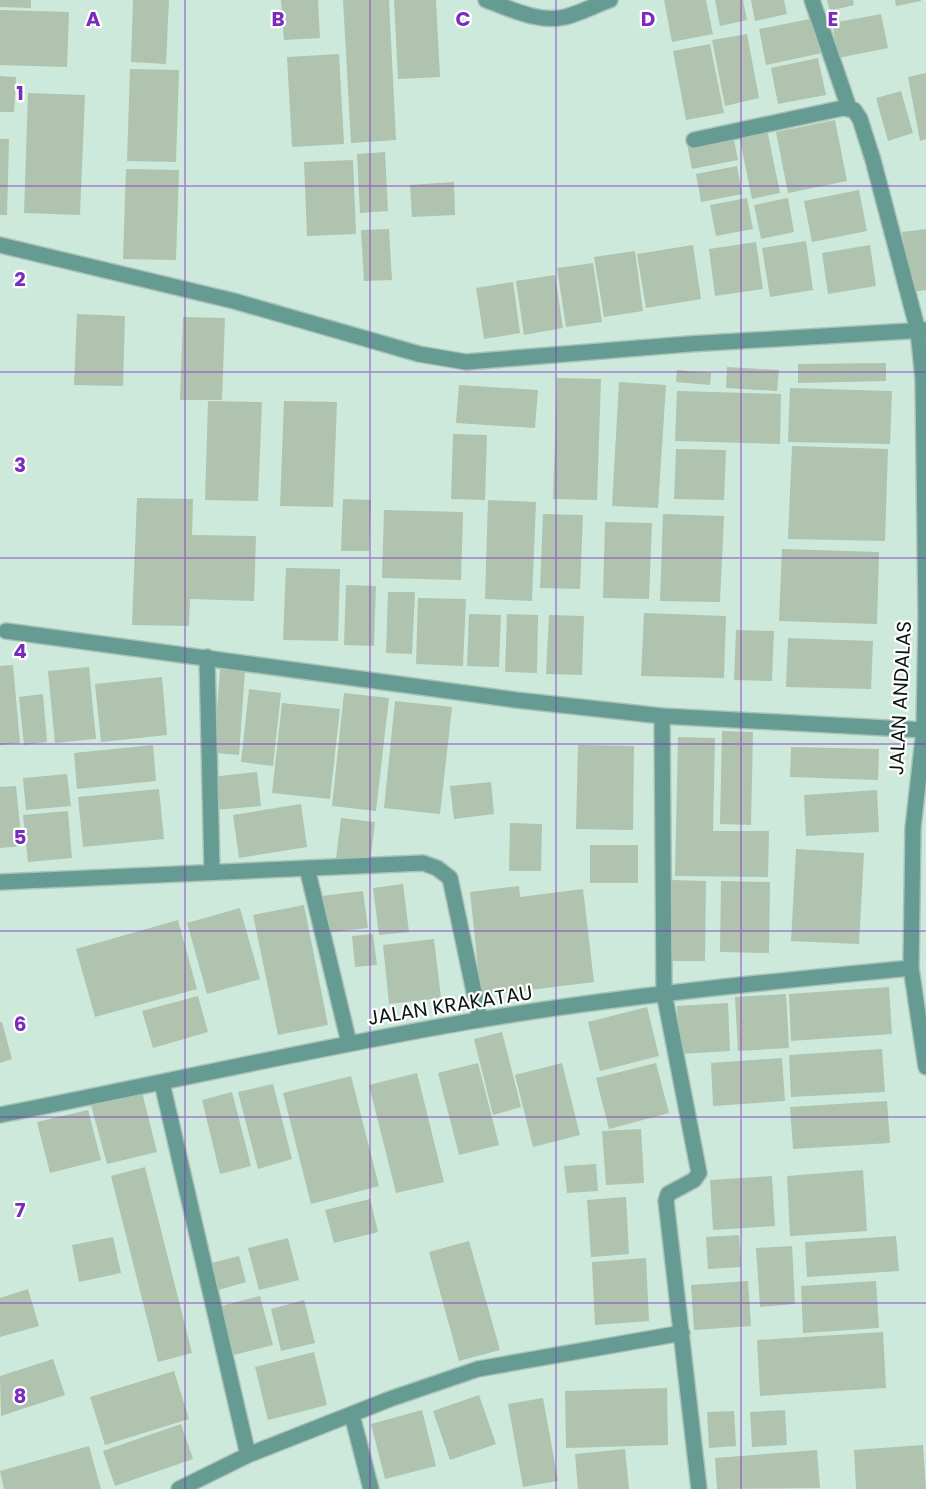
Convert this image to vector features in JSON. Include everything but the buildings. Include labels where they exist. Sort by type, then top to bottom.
[{"type":"street","points":[[486,0],[540,18],[573,14],[610,0]]},
{"type":"street","name":"JALAN ANDALAS","points":[[812,0],[849,108],[854,110],[860,119],[922,330],[925,534],[924,730],[913,828],[920,913],[911,968],[925,1057]]},
{"type":"street","points":[[694,140],[849,108]]},
{"type":"street","points":[[0,245],[234,301],[419,354],[466,362],[688,344],[922,330]]},
{"type":"street","points":[[6,631],[516,700],[663,716],[924,730]]},
{"type":"street","points":[[207,657],[212,871]]},
{"type":"street","points":[[663,716],[664,993],[699,1173],[694,1180],[668,1194],[666,1201],[699,1489]]},
{"type":"street","points":[[0,882],[423,863],[437,868],[450,878],[480,1020]]},
{"type":"street","points":[[307,868],[349,1043]]},
{"type":"street","name":"JALAN KRAKATAU","points":[[0,1115],[349,1043],[480,1020],[664,993],[911,968]]},
{"type":"street","points":[[162,1083],[248,1455]]},
{"type":"street","points":[[178,1489],[248,1455],[434,1383],[487,1367],[682,1333]]},
{"type":"street","points":[[352,1414],[371,1489]]}]
